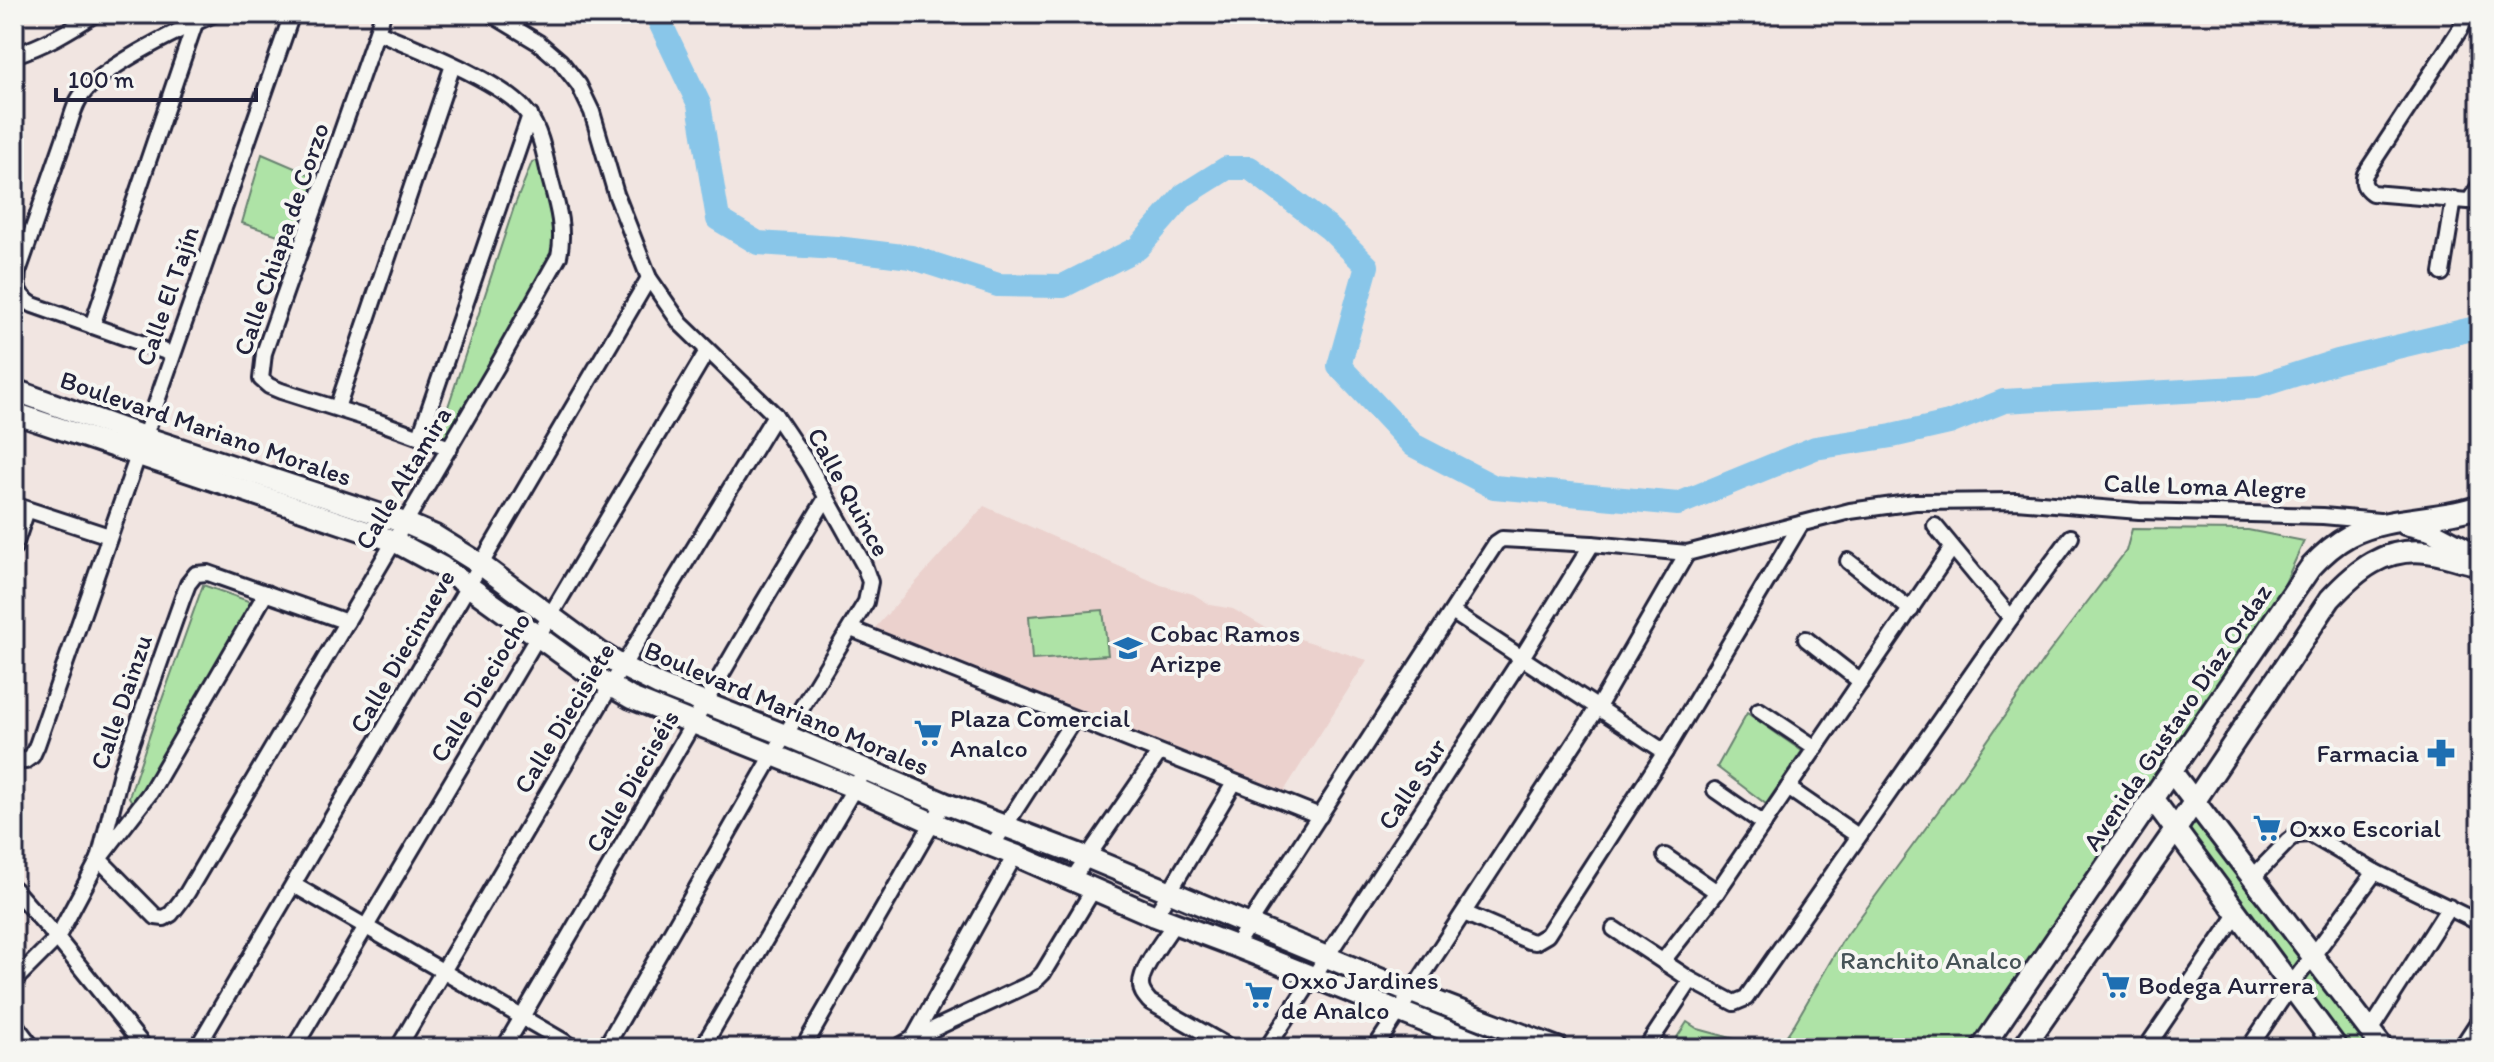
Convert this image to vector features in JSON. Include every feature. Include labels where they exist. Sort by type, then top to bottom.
[{"type":"street","points":[[14,55],[65,33],[95,14]]},
{"type":"street","points":[[172,354],[33,305],[23,299],[17,284],[77,102],[84,92],[112,70],[214,14]]},
{"type":"street","name":"Calle El Tajín","points":[[14,758],[25,761],[32,756],[37,745],[292,14]]},
{"type":"street","name":"Calle Chiapa de Corzo","points":[[383,14],[261,367],[261,379],[269,386],[450,448]]},
{"type":"street","name":"Calle Quince","points":[[491,14],[539,43],[560,61],[579,85],[592,112],[616,194],[649,278],[681,324],[775,415],[794,441],[864,565],[870,582],[866,602],[851,629],[773,755],[605,1048]]},
{"type":"street","points":[[2470,14],[2365,174],[2363,182],[2372,193],[2475,201],[2480,185]]},
{"type":"street","points":[[92,326],[195,23]]},
{"type":"street","points":[[378,32],[453,65],[510,96],[530,115],[420,436]]},
{"type":"street","points":[[337,408],[453,65]]},
{"type":"street","name":"Calle Altamira","points":[[99,859],[156,917],[164,918],[171,914],[187,893],[538,297],[559,256],[562,242],[558,208],[530,115]]},
{"type":"street","points":[[2442,273],[2454,199]]},
{"type":"street","name":"Calle Diecinueve","points":[[197,1048],[649,278]]},
{"type":"street","name":"Calle Dieciocho","points":[[294,1048],[707,351]]},
{"type":"street","name":"Boulevard Mariano Morales","points":[[14,390],[140,446]]},
{"type":"street","name":"Boulevard Mariano Morales","points":[[14,413],[140,446],[399,532],[446,542],[623,667],[704,704],[785,735],[933,823],[1174,924],[1315,977],[1482,1047]]},
{"type":"street","name":"Calle Diecisiete","points":[[398,1048],[610,687],[775,415]]},
{"type":"street","name":"Calle Dieciséis","points":[[504,1048],[826,498]]},
{"type":"street","name":"Calle Loma Alegre","points":[[1452,612],[1496,543],[1508,538],[1687,553],[1850,511],[1915,502],[2016,501],[2139,511],[2323,516],[2393,523],[2430,530],[2464,548],[2478,565]]},
{"type":"street","name":"Avenida Gustavo Díaz Ordaz","points":[[1982,1048],[2310,568],[2331,547],[2352,534],[2393,523],[2464,512],[2480,506]]},
{"type":"street","points":[[14,548],[21,508],[109,536]]},
{"type":"street","points":[[1464,913],[1529,941],[1542,940],[1665,752],[1801,524]]},
{"type":"street","points":[[1935,526],[2011,618]]},
{"type":"street","name":"Boulevard Mariano Morales","points":[[399,532],[419,553],[468,584],[610,687],[693,724],[773,755],[944,803],[1089,858],[1411,992],[1557,1048]]},
{"type":"street","points":[[1614,929],[1691,980],[1734,1003],[1746,998],[2071,537]]},
{"type":"street","name":"Calle Sur","points":[[1267,1048],[1521,659],[1592,544]]},
{"type":"street","points":[[1663,961],[1717,892],[1952,548]]},
{"type":"street","points":[[2023,1048],[2176,829],[2330,599],[2351,576],[2391,554],[2410,552],[2430,552],[2478,565]]},
{"type":"street","points":[[1375,1048],[1598,707],[1687,553]]},
{"type":"street","points":[[1848,561],[1911,610]]},
{"type":"street","name":"Calle Dainzu","points":[[14,981],[57,938],[99,859],[121,772],[188,584],[196,574],[208,573],[347,622]]},
{"type":"street","points":[[99,859],[150,793],[266,593]]},
{"type":"street","points":[[1235,946],[1452,612],[1665,752]]},
{"type":"street","points":[[851,629],[1320,816]]},
{"type":"street","points":[[1806,639],[1861,682]]},
{"type":"street","points":[[1759,710],[1816,748]]},
{"type":"street","points":[[992,846],[1074,719]]},
{"type":"street","points":[[1071,881],[1159,753]]},
{"type":"street","points":[[2171,771],[2383,1048]]},
{"type":"street","points":[[702,1048],[860,779]]},
{"type":"street","points":[[1155,916],[1234,783]]},
{"type":"street","points":[[1788,788],[1858,836]]},
{"type":"street","points":[[1715,790],[1764,824]]},
{"type":"street","points":[[2152,798],[2337,1048]]},
{"type":"street","points":[[803,1048],[944,803]]},
{"type":"street","points":[[2253,877],[2288,841],[2296,835],[2310,834],[2375,872],[2480,923]]},
{"type":"street","points":[[914,1038],[1015,855]]},
{"type":"street","points":[[1665,856],[1717,892]]},
{"type":"street","points":[[2249,1048],[2375,872]]},
{"type":"street","points":[[294,885],[575,1048]]},
{"type":"street","points":[[14,889],[145,1048]]},
{"type":"street","points":[[896,1048],[1034,982],[1043,973],[1093,890]]},
{"type":"street","points":[[2370,1031],[2449,907]]},
{"type":"street","points":[[2146,1048],[2238,913]]},
{"type":"street","points":[[1174,924],[1143,974],[1143,993],[1150,1002],[1231,1048]]},
{"type":"street","points":[[1646,1048],[1691,980]]},
{"type":"street","points":[[2461,1048],[2480,1019]]},
{"type":"street","points":[[14,1023],[27,1045]]},
{"type":"shaded area","name":"Cobac Ramos Arizpe","points":[[984,506],[1161,585],[1193,594],[1211,605],[1233,609],[1268,629],[1367,660],[1284,791],[875,628]]},
{"type":"green space","points":[[262,154],[318,178],[296,241],[242,223]]},
{"type":"green space","points":[[541,159],[550,195],[557,248],[449,441],[439,434],[514,207],[532,162]]},
{"type":"green space","name":"Ranchito Analco","points":[[2132,529],[2248,530],[2304,541],[2271,614],[1970,1048],[1778,1048],[1841,943],[2047,655],[2126,551]]},
{"type":"green space","points":[[203,585],[254,603],[151,782],[134,806],[129,797]]},
{"type":"green space","points":[[1103,610],[1108,655],[1032,660],[1029,616]]},
{"type":"green space","points":[[1747,713],[1802,751],[1766,804],[1717,767]]},
{"type":"green space","points":[[2195,804],[2311,957],[2292,982],[2179,829]]},
{"type":"green space","points":[[2313,957],[2382,1048],[2338,1048],[2293,984]]},
{"type":"green space","points":[[1687,1022],[1698,1029],[1768,1048],[1670,1048]]},
{"type":"waterway","points":[[656,14],[699,104],[718,219],[758,243],[911,257],[998,285],[1063,286],[1138,248],[1184,195],[1227,168],[1250,168],[1330,229],[1367,266],[1339,366],[1413,445],[1494,487],[1678,504],[1815,448],[1949,423],[2004,401],[2256,387],[2338,361],[2480,327]]},
{"type":"place","name":"Cobac Ramos Arizpe","points":[[1128,648]]},
{"type":"place","name":"Plaza Comercial Analco","points":[[928,733]]},
{"type":"place","name":"Farmacia","points":[[2441,753]]},
{"type":"place","name":"Oxxo Escorial","points":[[2267,828]]},
{"type":"place","name":"Bodega Aurrera","points":[[2116,985]]},
{"type":"place","name":"Oxxo Jardines de Analco","points":[[1259,995]]}]
